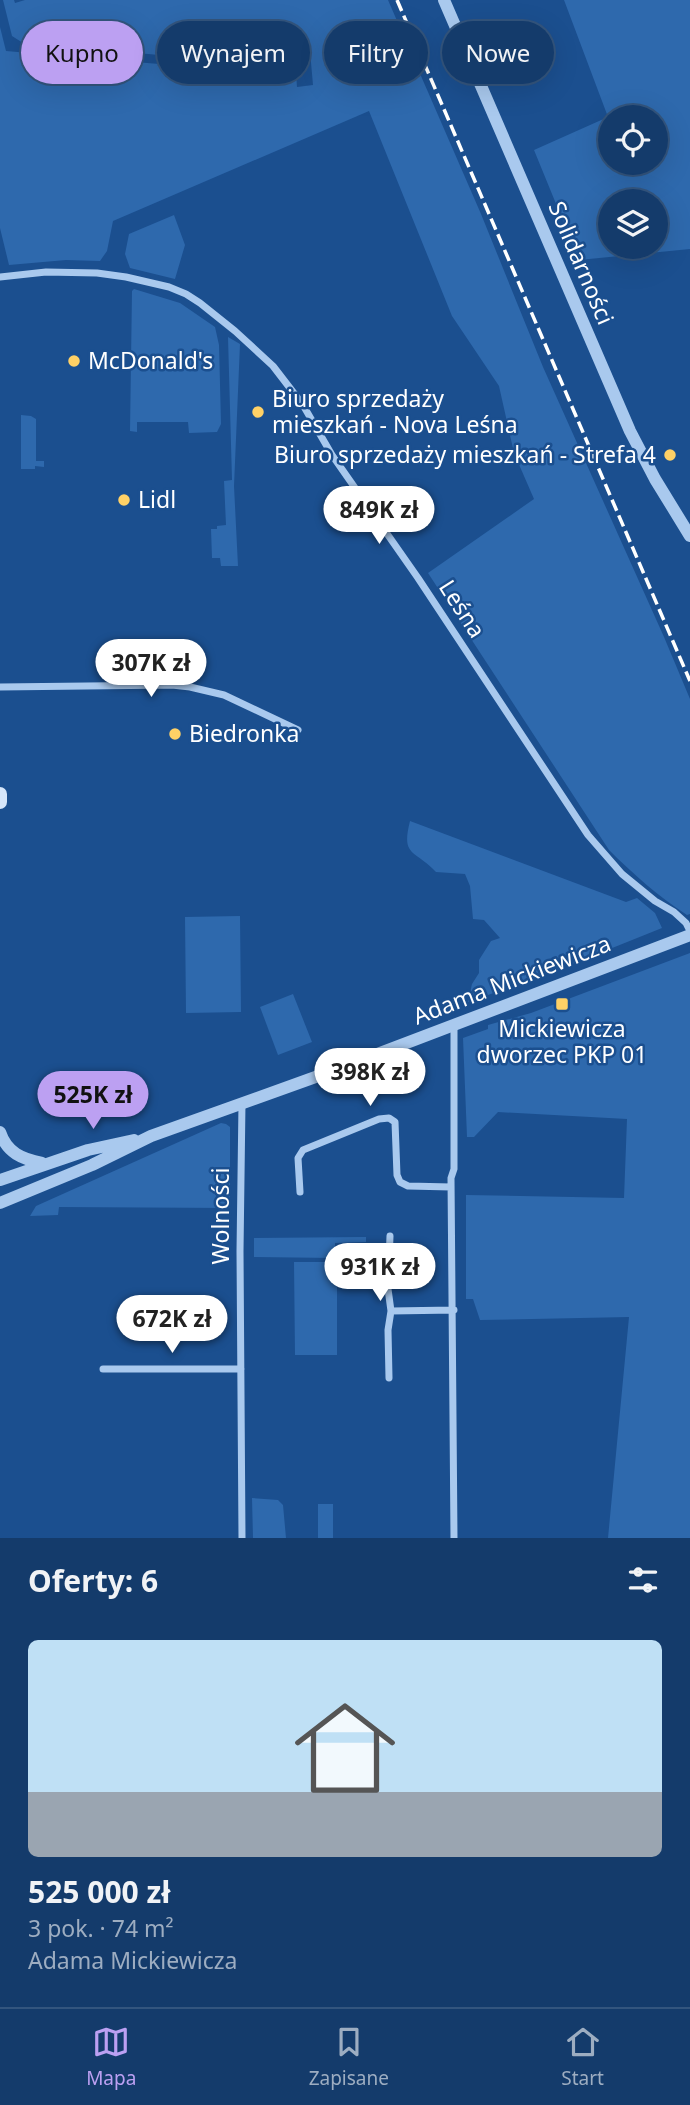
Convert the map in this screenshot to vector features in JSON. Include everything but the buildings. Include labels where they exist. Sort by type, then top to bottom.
[{"type":"main road","points":[[0,794],[0,802]]},
{"type":"street","name":"Solidarności","points":[[444,0],[630,431],[655,480],[690,536]]},
{"type":"street","name":"Leśna","points":[[0,277],[46,272],[97,273],[169,287],[200,303],[273,366],[303,405],[332,455],[426,589],[588,835],[622,874],[655,901],[674,912],[686,923],[690,933]]},
{"type":"street","points":[[0,687],[190,687],[224,695],[298,730]]},
{"type":"street","name":"Adama Mickiewicza","points":[[0,1203],[92,1165],[151,1136],[690,933]]},
{"type":"street","points":[[454,1024],[451,1187],[454,1538]]},
{"type":"street","name":"Wolności","points":[[242,1103],[242,1538]]},
{"type":"street","points":[[300,1192],[298,1158],[303,1150],[379,1119],[389,1118],[395,1122],[397,1175],[400,1182],[408,1186],[451,1187]]},
{"type":"street","points":[[0,1132],[6,1147],[16,1155],[46,1164]]},
{"type":"street","name":"Adama Mickiewicza","points":[[0,1180],[88,1150],[151,1136]]},
{"type":"street","points":[[390,1236],[390,1378]]},
{"type":"street","points":[[391,1311],[454,1310]]},
{"type":"street","points":[[103,1369],[241,1369]]},
{"type":"shaded area","points":[[3,0],[14,0],[15,3],[25,0],[388,0],[397,21],[324,21],[324,84],[425,84],[543,367],[690,699],[690,914],[687,915],[656,892],[609,850],[428,573],[534,499],[514,453],[499,386],[452,316],[369,111],[113,221],[107,251],[100,261],[66,260],[9,265],[0,228],[0,27],[6,51],[21,52],[21,84],[143,84],[143,63],[157,64],[157,84],[297,84],[297,87],[313,85],[310,21],[157,21],[157,55],[143,54],[143,21],[21,21],[21,42],[12,36]]},
{"type":"shaded area","points":[[564,0],[690,0],[690,249],[668,251],[668,189],[598,189],[598,258],[579,260],[534,150],[598,121],[598,175],[668,175],[668,105],[603,105]]},
{"type":"shaded area","points":[[174,215],[185,245],[175,279],[130,268],[125,254],[129,234]]},
{"type":"shaded area","points":[[134,289],[180,303],[215,327],[219,345],[221,424],[217,432],[189,433],[188,422],[137,422],[137,432],[130,431]]},
{"type":"shaded area","points":[[228,337],[240,344],[234,486],[238,566],[221,566],[220,558],[212,558],[211,529],[226,525],[224,481],[232,480]]},
{"type":"shaded area","points":[[21,415],[36,419],[36,461],[44,461],[44,467],[21,469]]},
{"type":"shaded area","points":[[410,821],[626,902],[637,898],[655,913],[662,928],[550,973],[468,1002],[472,984],[479,973],[479,960],[491,941],[500,938],[484,920],[473,919],[470,886],[465,874],[436,872],[411,851],[407,841]]},
{"type":"shaded area","points":[[240,916],[241,1012],[186,1013],[185,917]]},
{"type":"shaded area","points":[[690,953],[690,1538],[608,1538],[629,1317],[480,1320],[473,1299],[466,1299],[466,1195],[624,1198],[627,1119],[498,1112],[474,1137],[467,1137],[463,1038],[488,1029],[488,1025],[531,1013]]},
{"type":"shaded area","points":[[293,994],[312,1042],[278,1055],[260,1007]]},
{"type":"shaded area","points":[[221,1123],[230,1127],[230,1208],[59,1207],[58,1215],[30,1216],[36,1206]]},
{"type":"shaded area","points":[[366,1237],[366,1242],[335,1243],[335,1258],[254,1257],[254,1238]]},
{"type":"shaded area","points":[[294,1262],[337,1262],[337,1355],[295,1355]]},
{"type":"shaded area","points":[[252,1498],[278,1500],[283,1505],[286,1538],[253,1538]]},
{"type":"shaded area","points":[[318,1504],[333,1504],[333,1538],[318,1538]]},
{"type":"railway","points":[[397,0],[690,681]]},
{"type":"place","name":"McDonald's","points":[[74,361]]},
{"type":"place","name":"Biuro sprzedaży mieszkań - Nova Leśna","points":[[258,412]]},
{"type":"place","name":"Biuro sprzedaży mieszkań - Strefa 4","points":[[670,455]]},
{"type":"place","name":"Lidl","points":[[124,500]]},
{"type":"place","name":"Biedronka","points":[[175,734]]},
{"type":"place","name":"Mickiewicza dworzec PKP 01","points":[[562,1004]]}]
